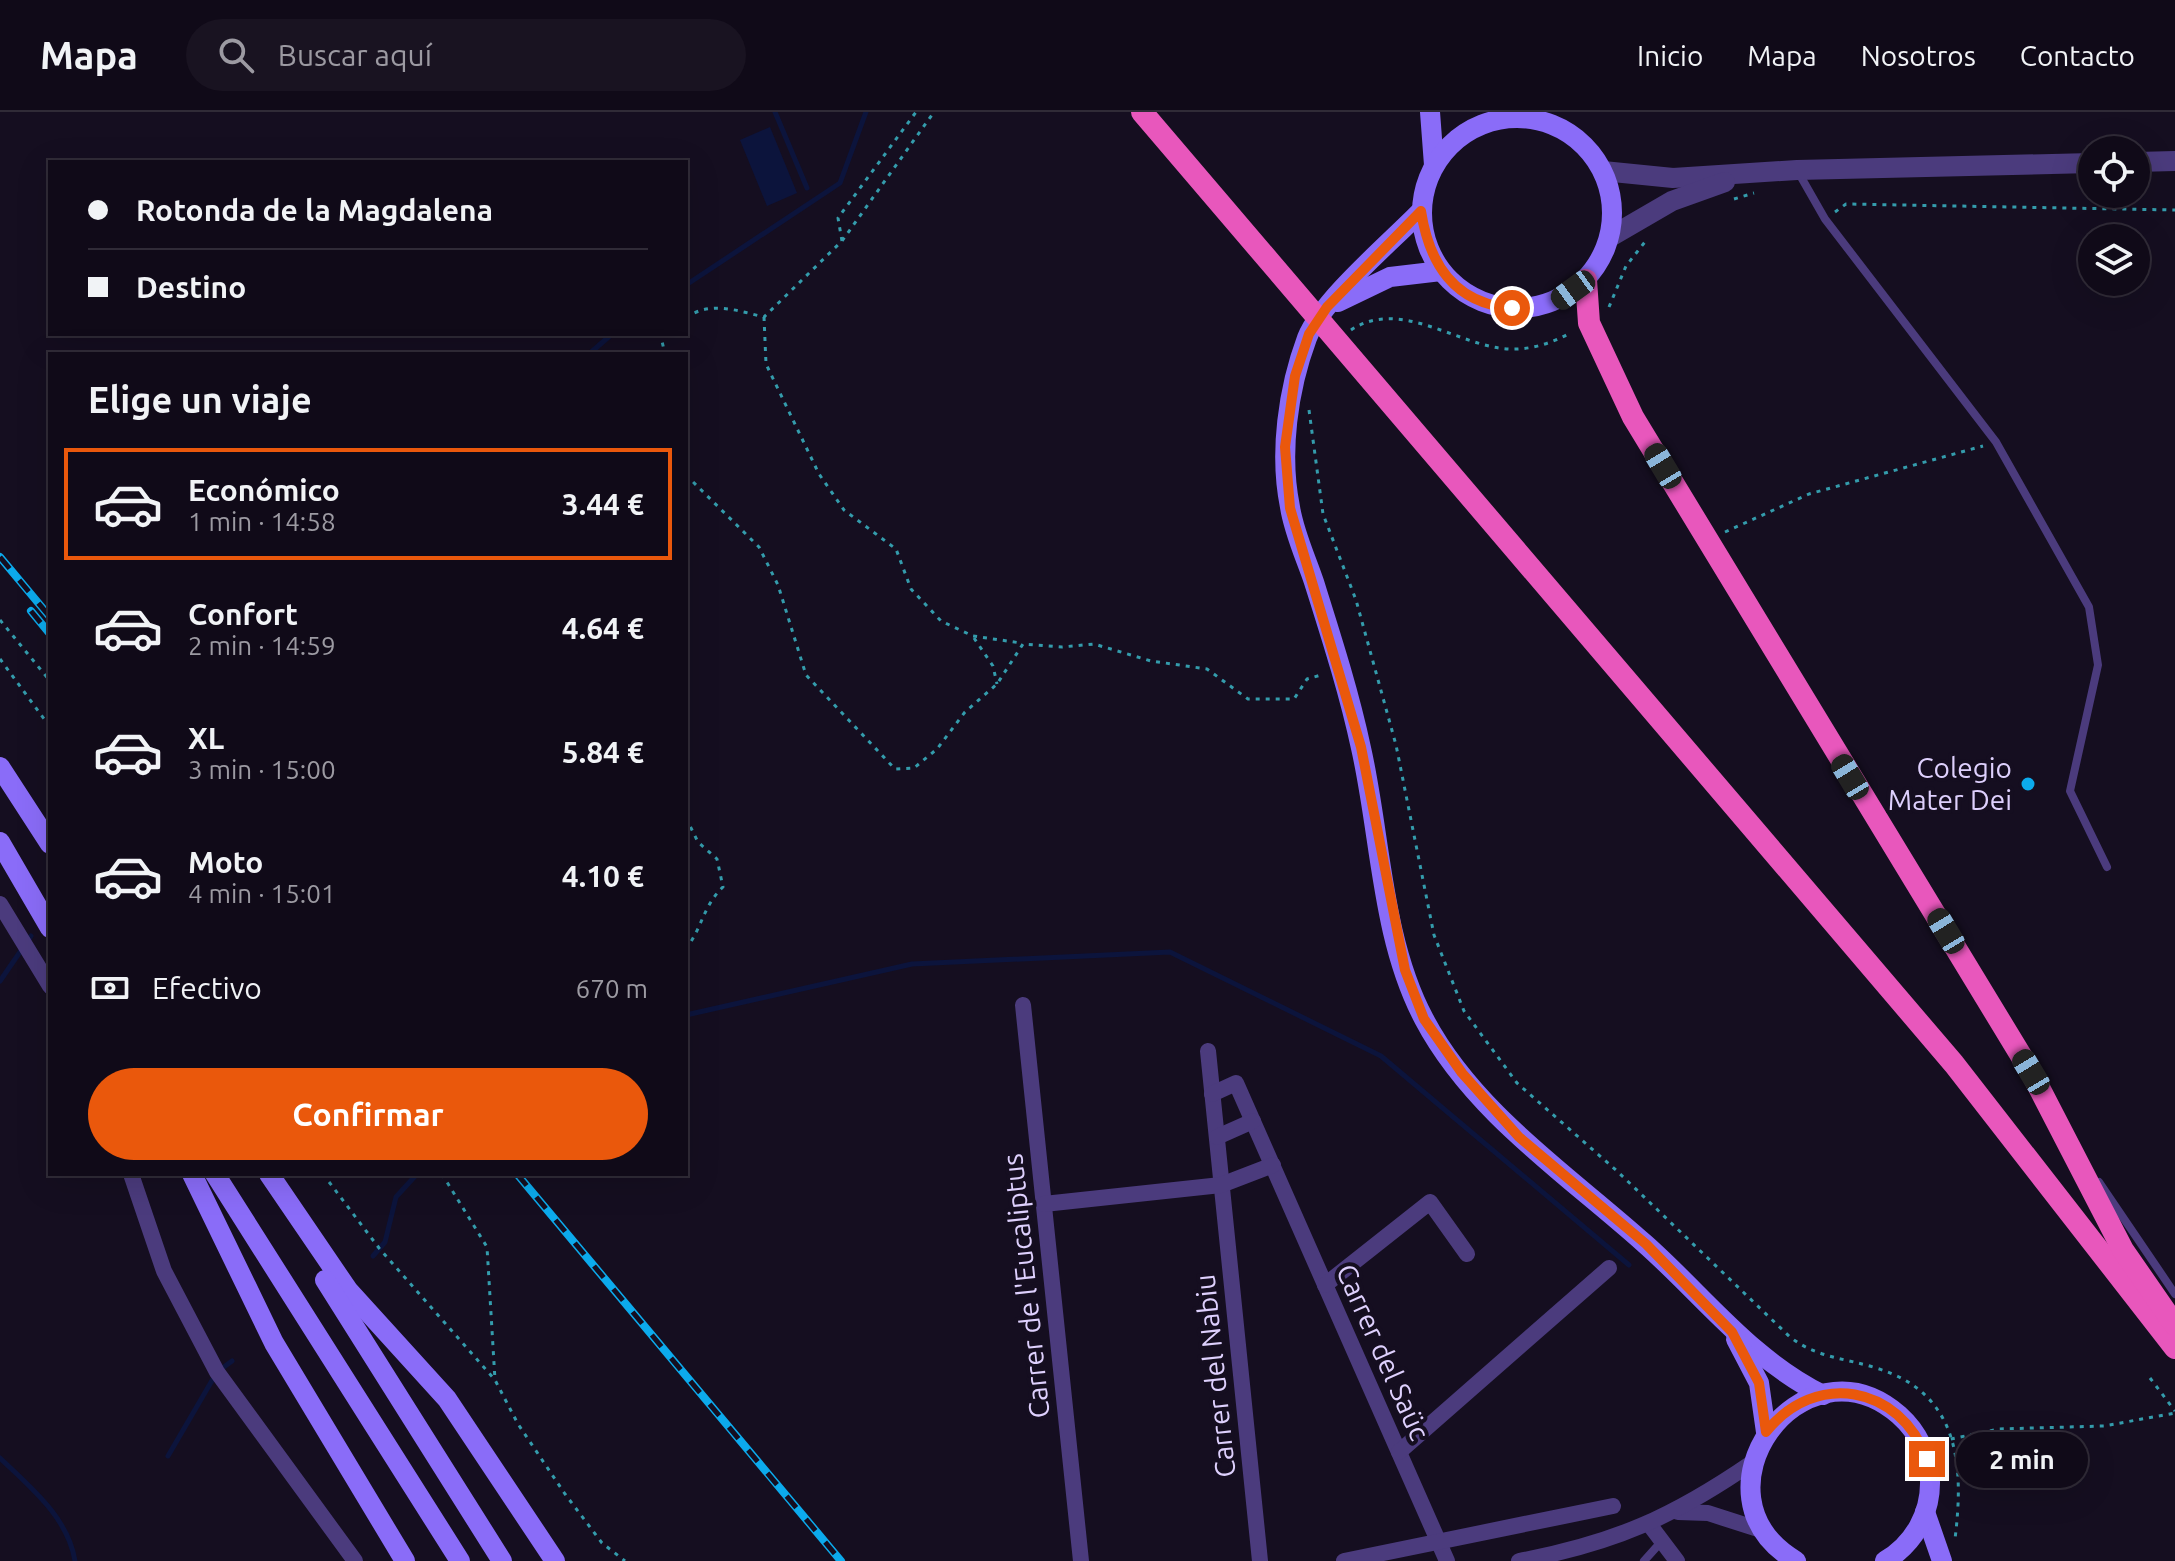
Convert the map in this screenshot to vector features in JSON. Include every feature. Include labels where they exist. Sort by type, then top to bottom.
[{"type":"highway","points":[[1142,112],[1305,303],[1343,341],[1954,1064],[2175,1348]]},
{"type":"highway","points":[[1586,280],[1589,323],[1633,417],[2031,1072],[2123,1250],[2175,1325]]},
{"type":"main road","points":[[1430,112],[1434,165]]},
{"type":"main road","points":[[1494,115],[1529,117],[1560,127],[1585,145],[1603,171],[1612,203],[1610,237],[1601,260],[1586,280],[1560,299],[1528,309],[1495,307],[1465,294],[1441,271],[1426,243],[1421,211],[1425,187],[1434,165],[1451,143],[1494,115]]},
{"type":"main road","points":[[1421,211],[1327,307],[1309,334],[1295,376],[1285,447],[1290,508],[1361,747],[1391,914],[1405,970],[1424,1019],[1462,1073],[1519,1137],[1646,1244],[1732,1332],[1786,1374],[1823,1395]]},
{"type":"main road","points":[[1327,307],[1390,277],[1441,271]]},
{"type":"main road","points":[[0,767],[48,841]]},
{"type":"main road","points":[[0,834],[48,910]]},
{"type":"main road","points":[[0,842],[48,925]]},
{"type":"main road","points":[[193,1176],[274,1343],[405,1561]]},
{"type":"main road","points":[[216,1176],[460,1561]]},
{"type":"main road","points":[[260,1176],[502,1561]]},
{"type":"main road","points":[[270,1176],[348,1290],[447,1399],[555,1561]]},
{"type":"main road","points":[[1732,1332],[1759,1383],[1766,1432]]},
{"type":"main road","points":[[1796,1561],[1779,1554],[1764,1531],[1751,1490],[1753,1462],[1766,1432],[1797,1404],[1823,1395],[1853,1394],[1881,1403],[1906,1421],[1922,1446],[1929,1472],[1925,1512],[1913,1537],[1885,1561]]},
{"type":"main road","points":[[1925,1512],[1942,1561]]},
{"type":"street","points":[[2150,162],[2175,161]]},
{"type":"street","points":[[1603,171],[1673,178],[1797,170],[2078,163]]},
{"type":"street","points":[[1610,237],[1672,201],[1743,175]]},
{"type":"street","points":[[0,904],[48,983]]},
{"type":"street","name":"Carrer de l'Eucaliptus","points":[[1023,1005],[1081,1561]]},
{"type":"street","name":"Carrer del Nabiu","points":[[1208,1051],[1260,1561]]},
{"type":"street","name":"Carrer del Saüc","points":[[1212,1094],[1236,1083],[1447,1561]]},
{"type":"street","points":[[1217,1137],[1253,1121]]},
{"type":"street","points":[[1044,1204],[1221,1185],[1273,1165]]},
{"type":"street","points":[[132,1176],[164,1271],[217,1372],[355,1561]]},
{"type":"street","points":[[1325,1285],[1430,1202],[1467,1254]]},
{"type":"street","points":[[1399,1452],[1609,1268]]},
{"type":"street","points":[[1519,1561],[1583,1547],[1649,1524],[1677,1512],[1753,1462]]},
{"type":"street","points":[[1344,1561],[1613,1506]]},
{"type":"street","points":[[1677,1512],[1708,1513],[1764,1531]]},
{"type":"street","points":[[1649,1524],[1677,1561]]},
{"type":"lane","points":[[1797,170],[1825,219],[1996,442],[2089,607],[2098,665],[2070,791],[2107,867]]},
{"type":"lane","points":[[2060,1129],[2175,1294]]},
{"type":"lane","points":[[1644,1561],[1661,1542]]},
{"type":"path","points":[[842,241],[838,218],[916,112]]},
{"type":"path","points":[[934,112],[842,241],[764,317],[766,364],[819,474],[844,510],[896,549],[911,589],[941,621],[973,636],[1062,647],[1094,644],[1151,661],[1207,669],[1248,699],[1294,699],[1307,679],[1340,669]]},
{"type":"path","points":[[1732,199],[1759,192]]},
{"type":"path","points":[[1825,219],[1846,204],[2175,210]]},
{"type":"path","points":[[1343,341],[1354,327],[1381,320],[1406,321],[1499,348],[1530,348],[1559,339],[1603,315],[1613,303],[1626,266],[1647,238],[1657,232]]},
{"type":"path","points":[[688,316],[693,312],[729,306],[764,317]]},
{"type":"path","points":[[1308,402],[1323,514],[1356,600],[1396,745],[1434,935],[1464,1011],[1517,1083],[1617,1171],[1790,1337],[1818,1355],[1875,1367],[1903,1380],[1929,1400],[1953,1438],[1959,1471],[1956,1538],[1951,1553],[1942,1561]]},
{"type":"path","points":[[1707,541],[1809,494],[1996,442]]},
{"type":"path","points":[[688,478],[759,547],[778,585],[806,675],[895,769],[914,768],[937,749],[965,712],[997,684],[1023,644]]},
{"type":"path","points":[[0,620],[48,679]]},
{"type":"path","points":[[973,636],[993,666],[997,684]]},
{"type":"path","points":[[0,659],[34,700],[48,724]]},
{"type":"path","points":[[688,822],[698,842],[717,859],[723,887],[709,901],[701,925],[688,946]]},
{"type":"path","points":[[325,1176],[379,1248],[495,1380],[518,1424],[565,1494],[602,1543],[625,1561]]},
{"type":"path","points":[[443,1176],[487,1247],[495,1380]]},
{"type":"path","points":[[1922,1446],[1999,1429],[2104,1426],[2175,1412],[2150,1378]]},
{"type":"shaded area","points":[[770,127],[797,193],[767,206],[740,140]]},
{"type":"waterway","points":[[775,112],[807,188]]},
{"type":"waterway","points":[[688,284],[840,183],[866,112]]},
{"type":"waterway","points":[[591,352],[610,336]]},
{"type":"waterway","points":[[0,981],[31,936]]},
{"type":"waterway","points":[[688,1015],[912,964],[1170,952],[1381,1056],[1629,1265]]},
{"type":"waterway","points":[[373,1256],[385,1242],[396,1197],[415,1176]]},
{"type":"waterway","points":[[168,1456],[217,1372],[232,1361]]},
{"type":"waterway","points":[[0,1458],[56,1517],[65,1530],[75,1561]]},
{"type":"railway","points":[[0,557],[48,615]]},
{"type":"railway","points":[[31,611],[48,632]]},
{"type":"railway","points":[[519,1176],[841,1561]]},
{"type":"place","name":"Colegio Mater Dei","points":[[2028,784]]},
{"type":"route","points":[[1512,308],[1495,307],[1465,294],[1441,271],[1426,243],[1421,211],[1327,307],[1309,334],[1295,376],[1285,447],[1290,508],[1361,747],[1391,914],[1405,970],[1424,1019],[1462,1073],[1519,1137],[1646,1244],[1732,1332],[1759,1383],[1766,1432],[1797,1404],[1823,1395],[1853,1394],[1881,1403],[1906,1421],[1927,1459]]}]
